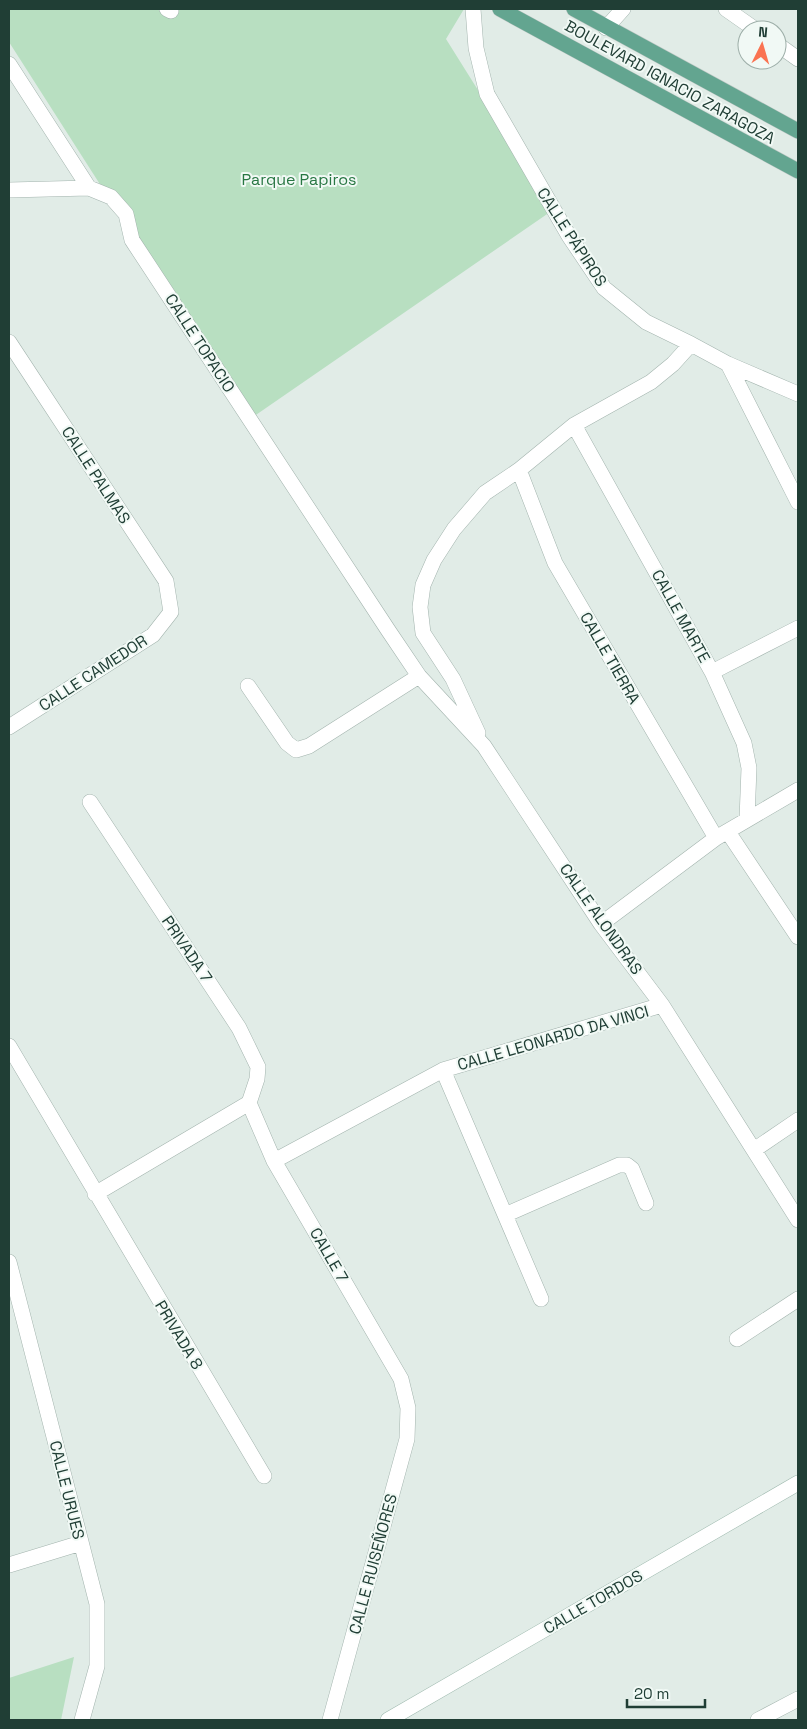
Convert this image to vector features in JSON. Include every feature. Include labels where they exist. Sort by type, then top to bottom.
[{"type":"main road","name":"BOULEVARD IGNACIO ZARAGOZA","points":[[500,9],[798,171]]},
{"type":"main road","name":"BOULEVARD IGNACIO ZARAGOZA","points":[[574,9],[798,131]]},
{"type":"street","name":"CALLE PÁPIROS","points":[[473,9],[476,48],[487,94],[568,236],[604,288],[646,322],[728,364],[798,394]]},
{"type":"street","points":[[606,28],[623,9]]},
{"type":"street","points":[[726,9],[742,20]]},
{"type":"street","points":[[787,51],[798,59]]},
{"type":"street","points":[[9,64],[89,188]]},
{"type":"street","points":[[9,190],[89,188]]},
{"type":"street","name":"CALLE TOPACIO","points":[[89,188],[112,197],[126,214],[132,240],[388,630]]},
{"type":"street","name":"CALLE PALMAS","points":[[9,342],[166,581],[172,612]]},
{"type":"street","points":[[484,746],[453,678],[423,634],[420,607],[423,585],[434,560],[454,529],[484,494],[518,470],[574,425],[651,382],[673,364],[691,344]]},
{"type":"street","points":[[728,364],[798,502]]},
{"type":"street","name":"CALLE MARTE","points":[[574,425],[712,672],[744,743],[749,768],[747,819]]},
{"type":"street","name":"CALLE TIERRA","points":[[518,470],[555,563],[722,835],[798,937]]},
{"type":"street","name":"CALLE CAMEDOR","points":[[9,726],[153,634],[172,612]]},
{"type":"street","points":[[712,672],[798,628]]},
{"type":"street","name":"CALLE ALONDRAS","points":[[388,630],[419,676],[484,746],[602,924],[662,1005],[798,1220]]},
{"type":"street","points":[[248,686],[287,743],[296,750],[309,746],[419,676]]},
{"type":"street","points":[[602,924],[722,835],[798,790]]},
{"type":"street","name":"PRIVADA 7","points":[[90,802],[239,1028],[258,1067],[257,1078],[249,1103]]},
{"type":"street","name":"CALLE LEONARDO DA VINCI","points":[[274,1161],[444,1070],[662,1005]]},
{"type":"street","points":[[9,1046],[95,1194],[249,1103]]},
{"type":"street","name":"CALLE LEONARDO DA VINCI","points":[[444,1070],[541,1299]]},
{"type":"street","name":"CALLE 7","points":[[249,1103],[274,1161],[401,1379],[408,1408]]},
{"type":"street","points":[[754,1150],[798,1120]]},
{"type":"street","points":[[505,1215],[619,1165],[627,1165],[632,1169],[646,1203]]},
{"type":"street","name":"PRIVADA 8","points":[[95,1194],[264,1476]]},
{"type":"street","name":"CALLE URUES","points":[[9,1265],[98,1604],[97,1666],[82,1720]]},
{"type":"street","points":[[737,1339],[798,1299]]},
{"type":"street","name":"CALLE RUISEÑORES","points":[[330,1720],[407,1439],[408,1408]]},
{"type":"street","name":"CALLE TORDOS","points":[[388,1720],[798,1483]]},
{"type":"street","points":[[9,1564],[81,1543]]},
{"type":"street","points":[[758,1720],[798,1700]]},
{"type":"green space","name":"Parque Papiros","points":[[9,9],[464,9],[446,39],[553,210],[250,419],[9,42]]},
{"type":"green space","points":[[74,1657],[61,1720],[9,1720],[9,1678]]}]
